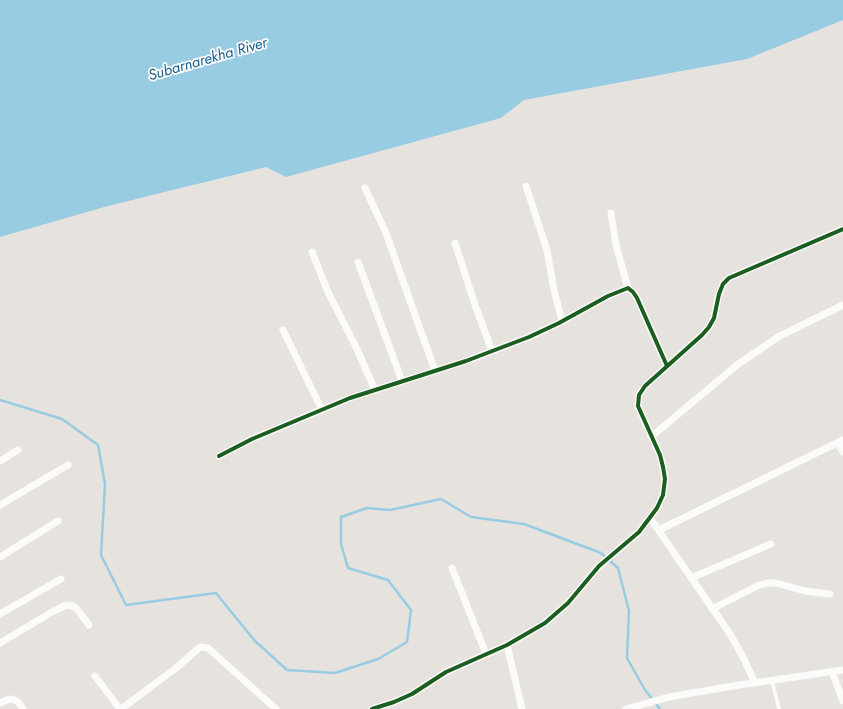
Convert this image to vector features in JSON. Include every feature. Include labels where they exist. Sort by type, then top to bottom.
[{"type":"street","points":[[526,186],[547,250],[554,290],[562,321]]},
{"type":"street","points":[[365,188],[386,233],[435,371]]},
{"type":"street","points":[[611,213],[616,245],[628,288],[637,298],[667,366]]},
{"type":"street","points":[[372,709],[412,694],[446,672],[507,645],[545,623],[568,603],[599,566],[639,532],[657,508],[663,495],[665,479],[660,455],[638,406],[639,395],[646,386],[709,327],[714,318],[719,294],[723,284],[729,278],[843,230]]},
{"type":"street","points":[[455,243],[492,351]]},
{"type":"street","points":[[312,252],[328,292],[356,347],[375,390]]},
{"type":"street","points":[[358,262],[402,381]]},
{"type":"street","points":[[218,456],[252,439],[322,410],[375,390],[466,361],[529,337],[620,290],[628,288]]},
{"type":"street","points":[[651,437],[737,365],[778,337],[843,305]]},
{"type":"street","points":[[283,330],[322,410]]},
{"type":"street","points":[[659,530],[840,442],[843,452]]},
{"type":"street","points":[[0,461],[18,450]]},
{"type":"street","points":[[0,505],[68,465]]},
{"type":"street","points":[[650,518],[737,646],[755,683]]},
{"type":"street","points":[[0,557],[58,521]]},
{"type":"street","points":[[691,578],[772,544]]},
{"type":"street","points":[[452,568],[486,654]]},
{"type":"street","points":[[0,614],[61,579]]},
{"type":"street","points":[[712,609],[757,586],[767,583],[776,583],[805,591],[830,594]]},
{"type":"street","points":[[0,643],[64,606],[70,605],[76,608],[89,625]]},
{"type":"street","points":[[507,645],[522,709]]},
{"type":"street","points":[[95,676],[120,709],[176,668],[200,647],[208,648],[276,709]]},
{"type":"street","points":[[626,709],[669,697],[843,670]]},
{"type":"street","points":[[832,672],[843,701]]},
{"type":"street","points":[[0,703],[13,699],[18,702],[23,709]]},
{"type":"lane","points":[[772,681],[779,709]]},
{"type":"water","name":"Subarnarekha River","points":[[0,0],[843,0],[843,20],[747,59],[524,100],[501,118],[286,177],[266,167],[108,206],[0,237]]},
{"type":"waterway","points":[[0,400],[62,419],[98,445],[105,484],[101,555],[126,605],[216,593],[254,640],[287,670],[335,673],[378,659],[407,642],[411,610],[388,580],[348,568],[341,544],[341,517],[367,508],[390,510],[441,499],[471,517],[524,524],[601,553],[618,568],[629,611],[627,658],[645,690],[660,709]]},
{"type":"cycle path","points":[[372,709],[412,694],[446,672],[507,645],[545,623],[568,603],[599,566],[639,532],[657,508],[663,495],[665,479],[660,455],[638,406],[639,395],[645,386],[709,327],[714,318],[719,294],[723,284],[729,278],[843,229]]},
{"type":"cycle path","points":[[219,456],[252,439],[350,398],[466,361],[529,337],[559,323],[608,296],[628,288],[637,298],[667,366]]}]
